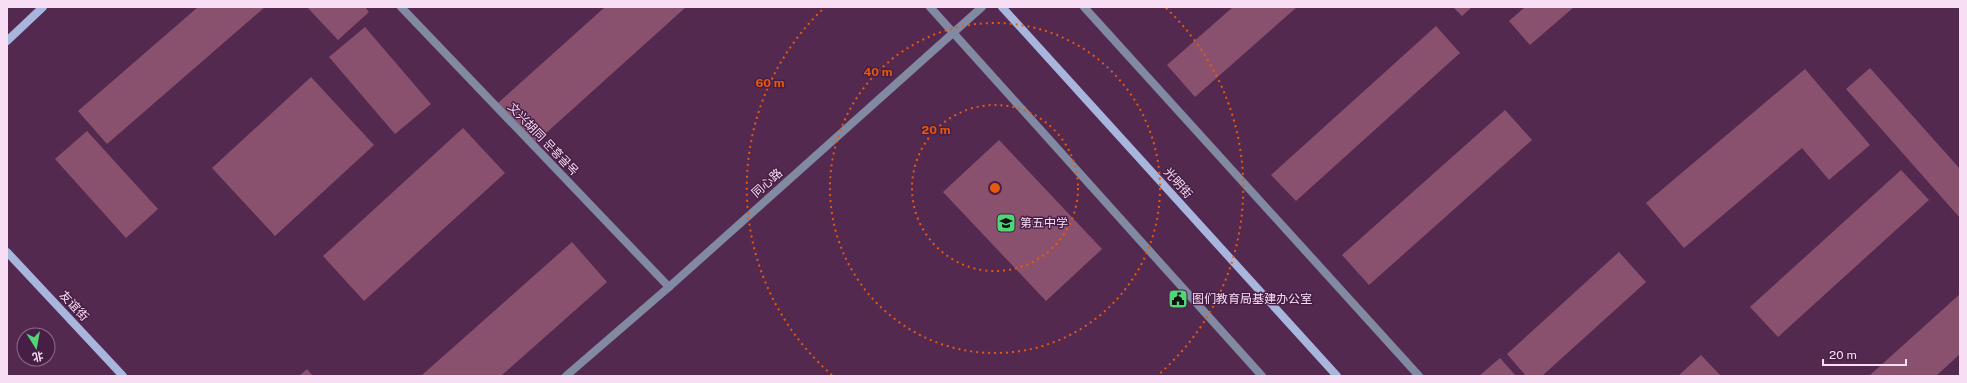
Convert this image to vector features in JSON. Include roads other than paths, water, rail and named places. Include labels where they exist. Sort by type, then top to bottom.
[{"type":"main road","points":[[7,41],[43,7]]},
{"type":"main road","name":"光明街","points":[[1002,7],[1337,376]]},
{"type":"main road","name":"友谊街","points":[[7,252],[123,376]]},
{"type":"street","name":"文兴胡同 문흥골목","points":[[401,7],[669,287]]},
{"type":"street","points":[[930,7],[1262,376]]},
{"type":"street","name":"同心路","points":[[566,376],[669,287],[982,7]]},
{"type":"street","points":[[1084,7],[1419,376]]},
{"type":"place","name":"第五中学","points":[[1006,223]]},
{"type":"place","name":"图们教育局基建办公室","points":[[1178,299]]}]
